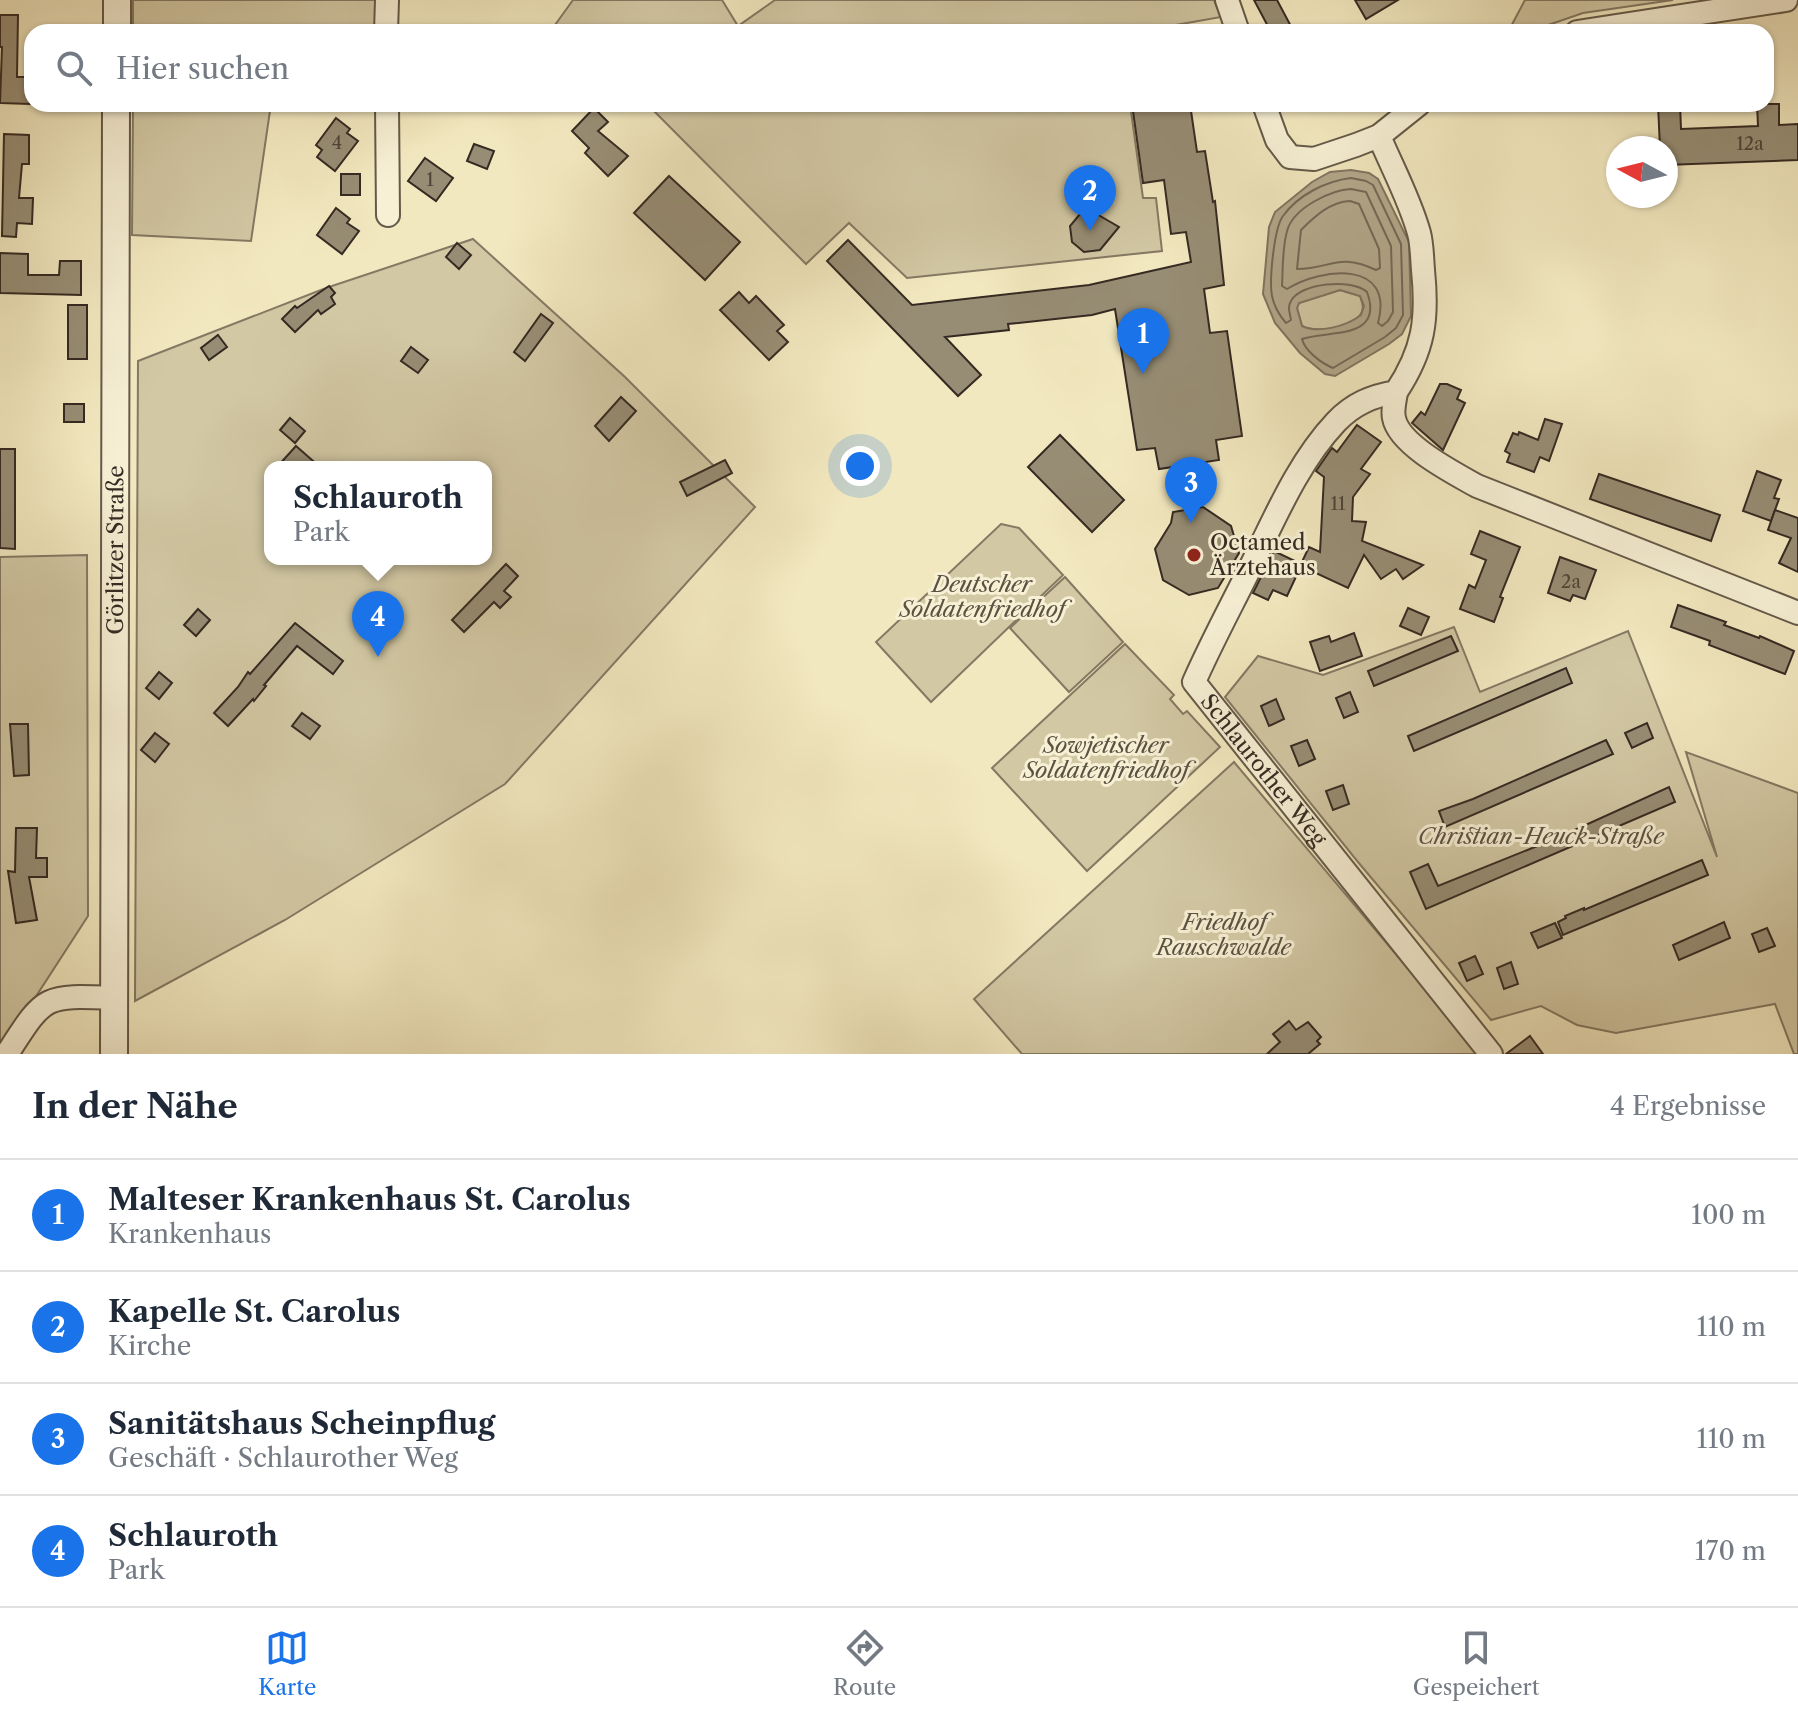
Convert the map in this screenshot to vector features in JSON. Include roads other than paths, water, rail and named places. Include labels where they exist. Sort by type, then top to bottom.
[{"type":"street","points":[[117,0],[117,24]]},
{"type":"street","points":[[386,24],[387,0]]},
{"type":"street","points":[[1227,0],[1235,24]]},
{"type":"street","points":[[1629,24],[1786,0]]},
{"type":"street","name":"Görlitzer Straße","points":[[114,1054],[116,112]]},
{"type":"street","points":[[387,112],[388,215]]},
{"type":"street","points":[[1267,112],[1277,140],[1290,157],[1314,159],[1379,136],[1409,112]]},
{"type":"street","points":[[1379,136],[1419,234],[1425,288],[1425,326],[1419,349],[1409,373],[1396,392],[1393,416],[1398,430],[1423,452],[1477,486],[1798,613]]},
{"type":"street","name":"Schlaurother Weg","points":[[1396,392],[1375,396],[1359,404],[1338,420],[1319,442],[1273,521],[1194,682],[1491,1054]]},
{"type":"street","points":[[7,1054],[41,1005],[59,998],[114,998]]},
{"type":"water","points":[[1351,170],[1369,173],[1378,179],[1409,242],[1411,316],[1402,334],[1335,376],[1325,374],[1300,353],[1275,323],[1263,294],[1269,227],[1275,212],[1312,182],[1330,172]],"holes":[[[1340,290],[1360,296],[1364,306],[1361,315],[1355,319],[1324,329],[1302,326],[1297,308],[1299,303]]]},
{"type":"place","name":"Kapelle St. Carolus","points":[[1090,231]]},
{"type":"place","name":"Malteser Krankenhaus St. Carolus","points":[[1143,374]]},
{"type":"place","name":"Sanitätshaus Scheinpflug","points":[[1191,523]]},
{"type":"place","name":"Octamed Ärztehaus","points":[[1194,555]]},
{"type":"place","name":"Schlauroth","points":[[378,657]]},
{"type":"park label","name":"Deutscher Soldatenfriedhof","points":[[982,596]]},
{"type":"park label","name":"Sowjetischer Soldatenfriedhof","points":[[1106,758]]},
{"type":"park label","name":"Christian-Heuck-Straße","points":[[1541,836]]},
{"type":"park label","name":"Friedhof Rauschwalde","points":[[1224,934]]}]
